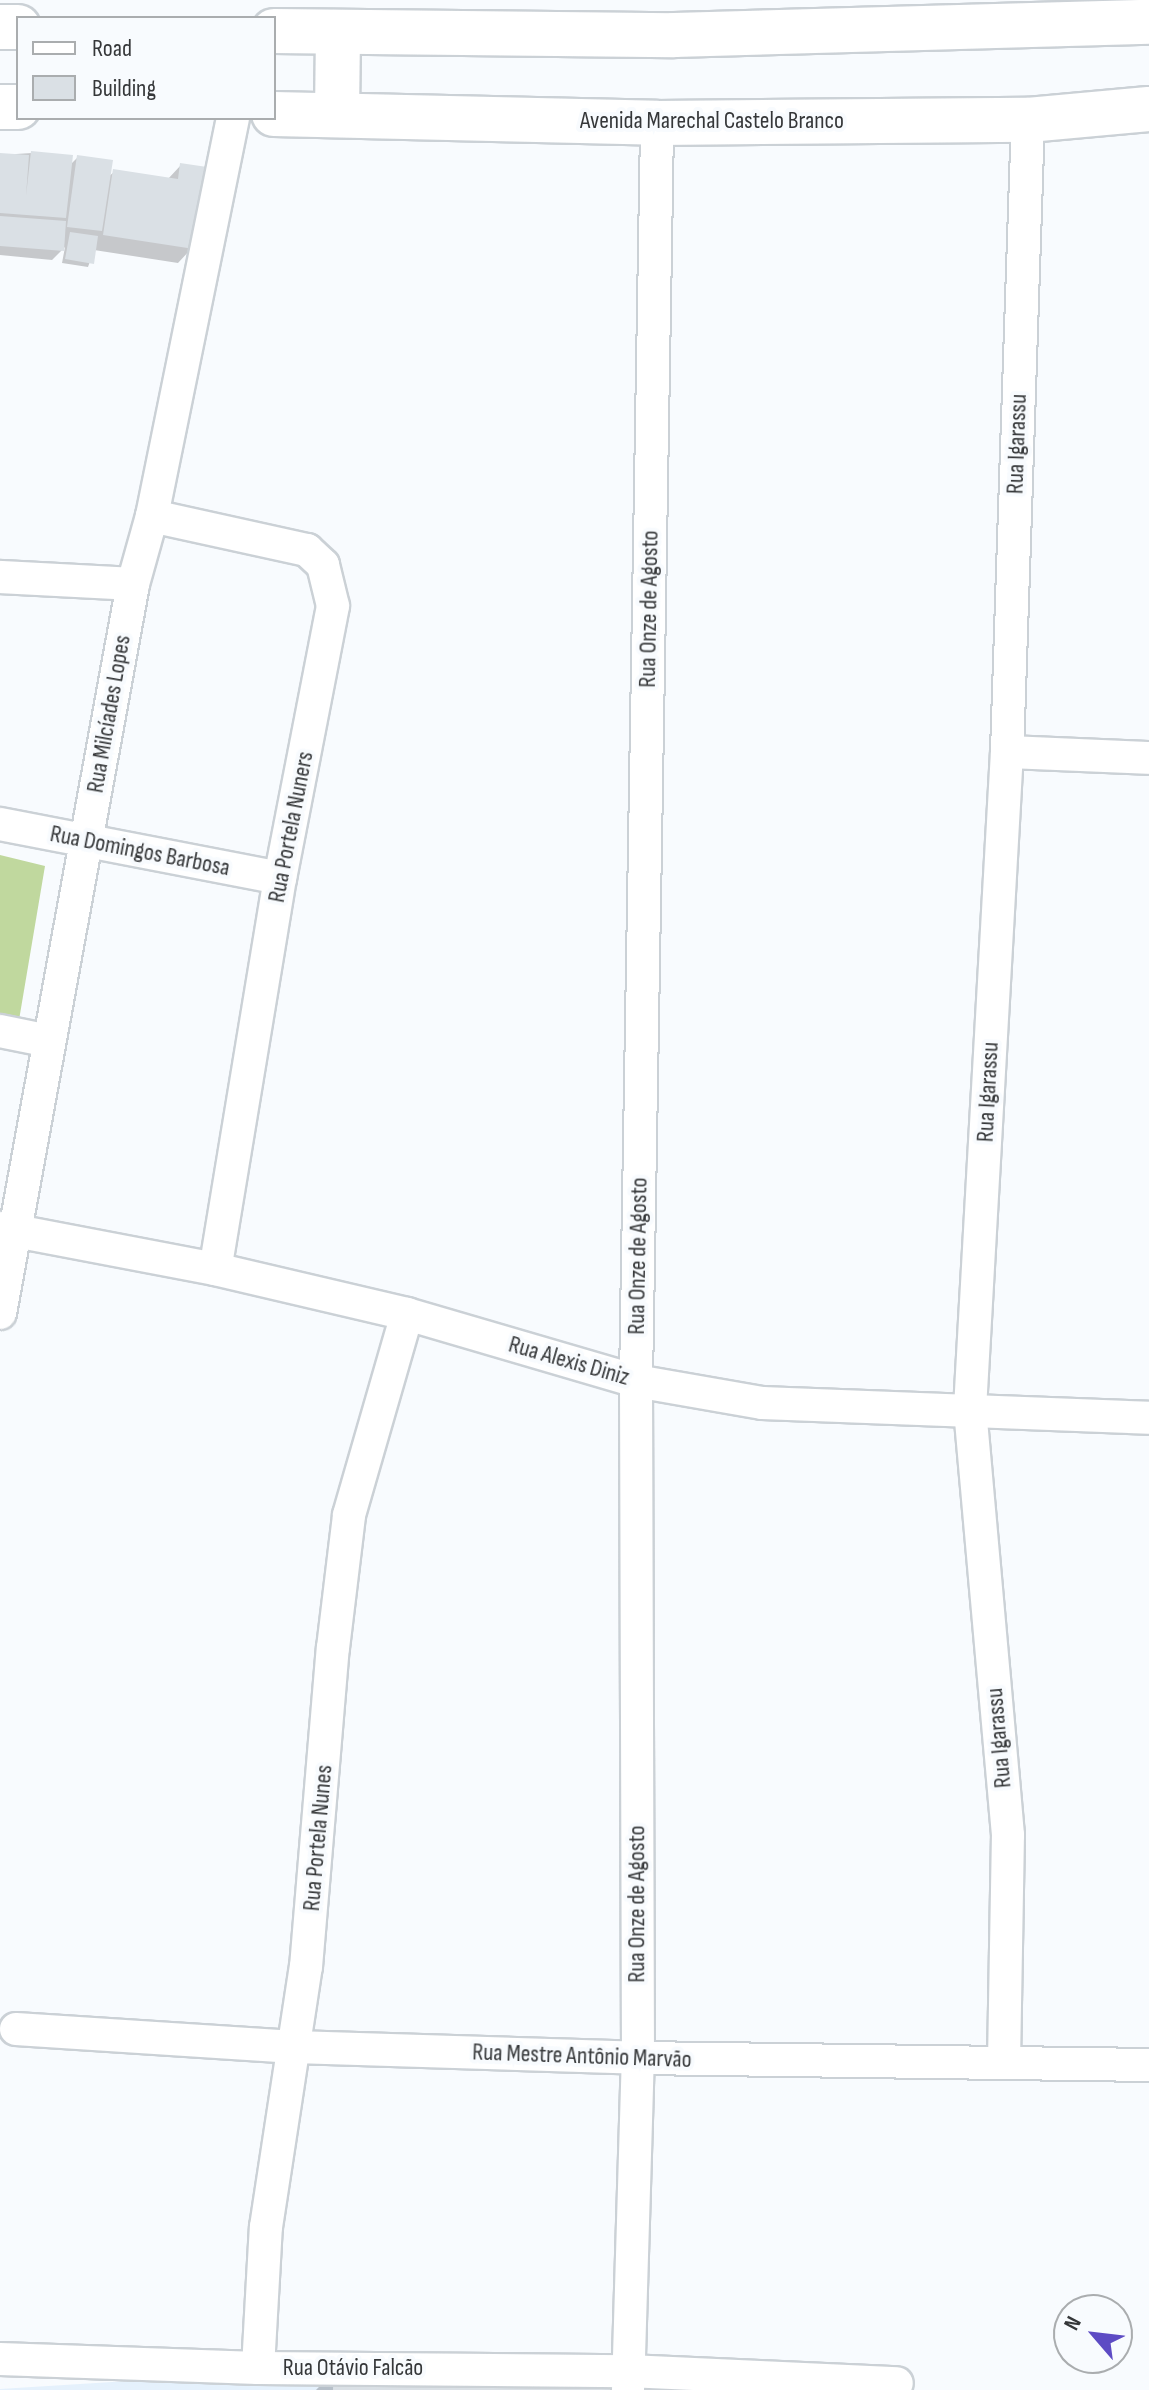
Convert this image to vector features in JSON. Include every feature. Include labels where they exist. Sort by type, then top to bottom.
[{"type":"main road","points":[[276,31],[674,35],[1149,22]]},
{"type":"main road","points":[[337,115],[338,32]]},
{"type":"main road","name":"Avenida Marechal Castelo Branco","points":[[276,114],[657,123],[1028,120],[1149,109]]},
{"type":"street","name":"Rua Milcíades Lopes","points":[[0,1313],[8,1230],[49,1041],[133,584],[152,516],[233,120]]},
{"type":"street","name":"Rua Igarassu","points":[[1004,2062],[1008,1835],[970,1409],[1007,752],[1028,120]]},
{"type":"street","name":"Rua Onze de Agosto","points":[[628,2380],[638,2058],[636,1381],[657,123]]},
{"type":"street","name":"Rua Portela Nuners","points":[[152,516],[307,550],[323,565],[331,585],[333,606],[280,878],[215,1269]]},
{"type":"street","points":[[0,577],[133,584]]},
{"type":"street","points":[[1007,752],[1149,758]]},
{"type":"street","name":"Rua Domingos Barbosa","points":[[0,824],[280,878]]},
{"type":"street","points":[[0,1031],[49,1041]]},
{"type":"street","name":"Rua Alexis Diniz","points":[[8,1230],[215,1269],[407,1314],[636,1381],[762,1403],[1149,1418]]},
{"type":"street","name":"Rua Portela Nunes","points":[[258,2368],[266,2227],[310,1936],[333,1648],[349,1515],[407,1314]]},
{"type":"street","name":"Rua Mestre Antônio Marvão","points":[[16,2029],[294,2047],[638,2058],[1149,2065]]},
{"type":"street","name":"Rua Otávio Falcão","points":[[0,2359],[628,2380],[897,2383]]},
{"type":"shaded area","points":[[334,2368],[333,2390],[0,2390],[0,2389]]},
{"type":"green space","points":[[0,855],[45,866],[18,1026],[0,1023]]},
{"type":"building","points":[[31,151],[73,155],[66,218],[0,213],[0,153],[29,155],[26,196]]},
{"type":"building","points":[[77,155],[113,160],[102,231],[67,227]]},
{"type":"building","points":[[180,163],[207,167],[194,249],[103,235],[113,169],[178,179]]},
{"type":"building","points":[[0,216],[66,221],[64,251],[0,246]]},
{"type":"building","points":[[70,232],[98,236],[94,264],[65,259]]},
{"type":"building","points":[[334,2368],[628,2371],[626,2390],[333,2390]]}]
